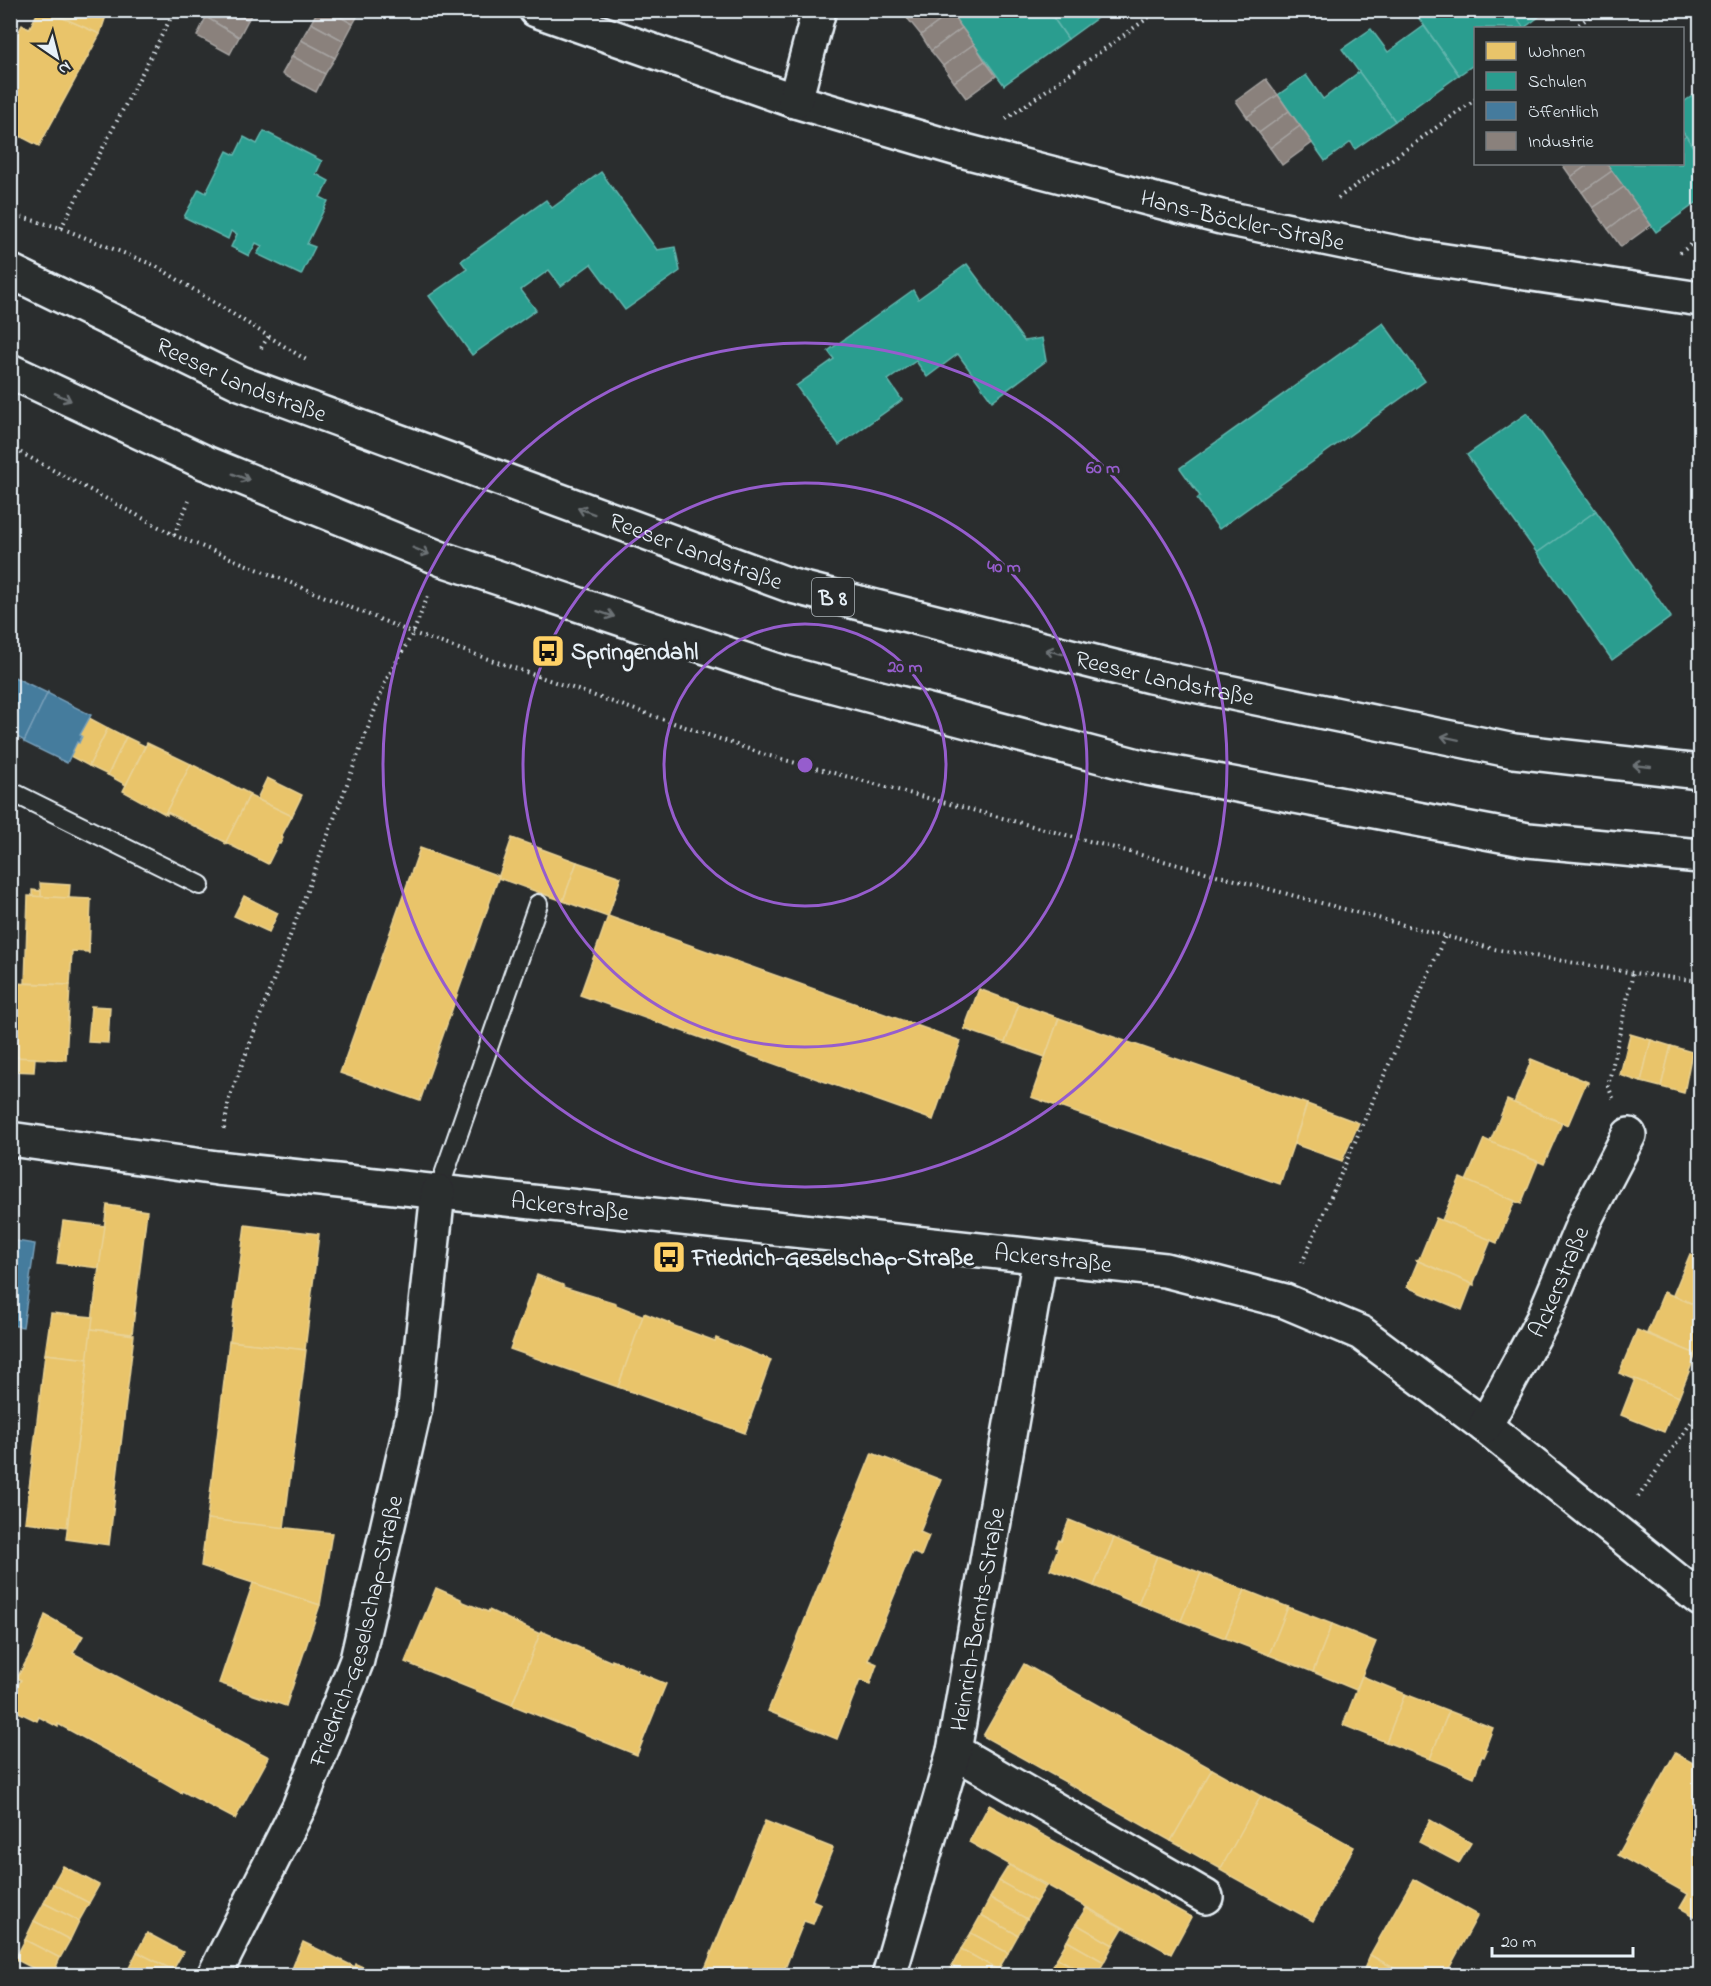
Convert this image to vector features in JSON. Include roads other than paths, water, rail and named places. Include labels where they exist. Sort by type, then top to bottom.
[{"type":"street","name":"Hans-Böckler-Straße","points":[[536,10],[795,101],[961,150],[1221,217],[1412,256],[1701,299]]},
{"type":"street","points":[[795,101],[819,10]]},
{"type":"street","name":"Reeser Landstraße","points":[[10,271],[240,383],[792,586],[1150,676],[1478,744],[1514,751],[1701,772]]},
{"type":"street","points":[[10,371],[206,463],[442,560],[781,672],[1142,767],[1528,840],[1701,855]]},
{"type":"street","name":"Ackerstraße","points":[[1485,1426],[1543,1318],[1585,1219],[1629,1135]]},
{"type":"street","name":"Ackerstraße","points":[[10,1139],[217,1168],[1165,1270],[1285,1301],[1361,1333],[1485,1426],[1701,1599]]},
{"type":"street","name":"Friedrich-Geselschap-Straße","points":[[214,1976],[299,1807],[357,1660],[415,1407],[438,1192]]},
{"type":"street","name":"Heinrich-Bernts-Straße","points":[[889,1976],[954,1751],[1040,1257]]},
{"type":"street","points":[[954,1751],[1206,1897]]},
{"type":"lane","points":[[10,791],[200,885]]},
{"type":"lane","points":[[438,1192],[538,903]]},
{"type":"place","name":"Springendahl","points":[[548,651]]},
{"type":"place","name":"Friedrich-Geselschap-Straße","points":[[669,1257]]}]
